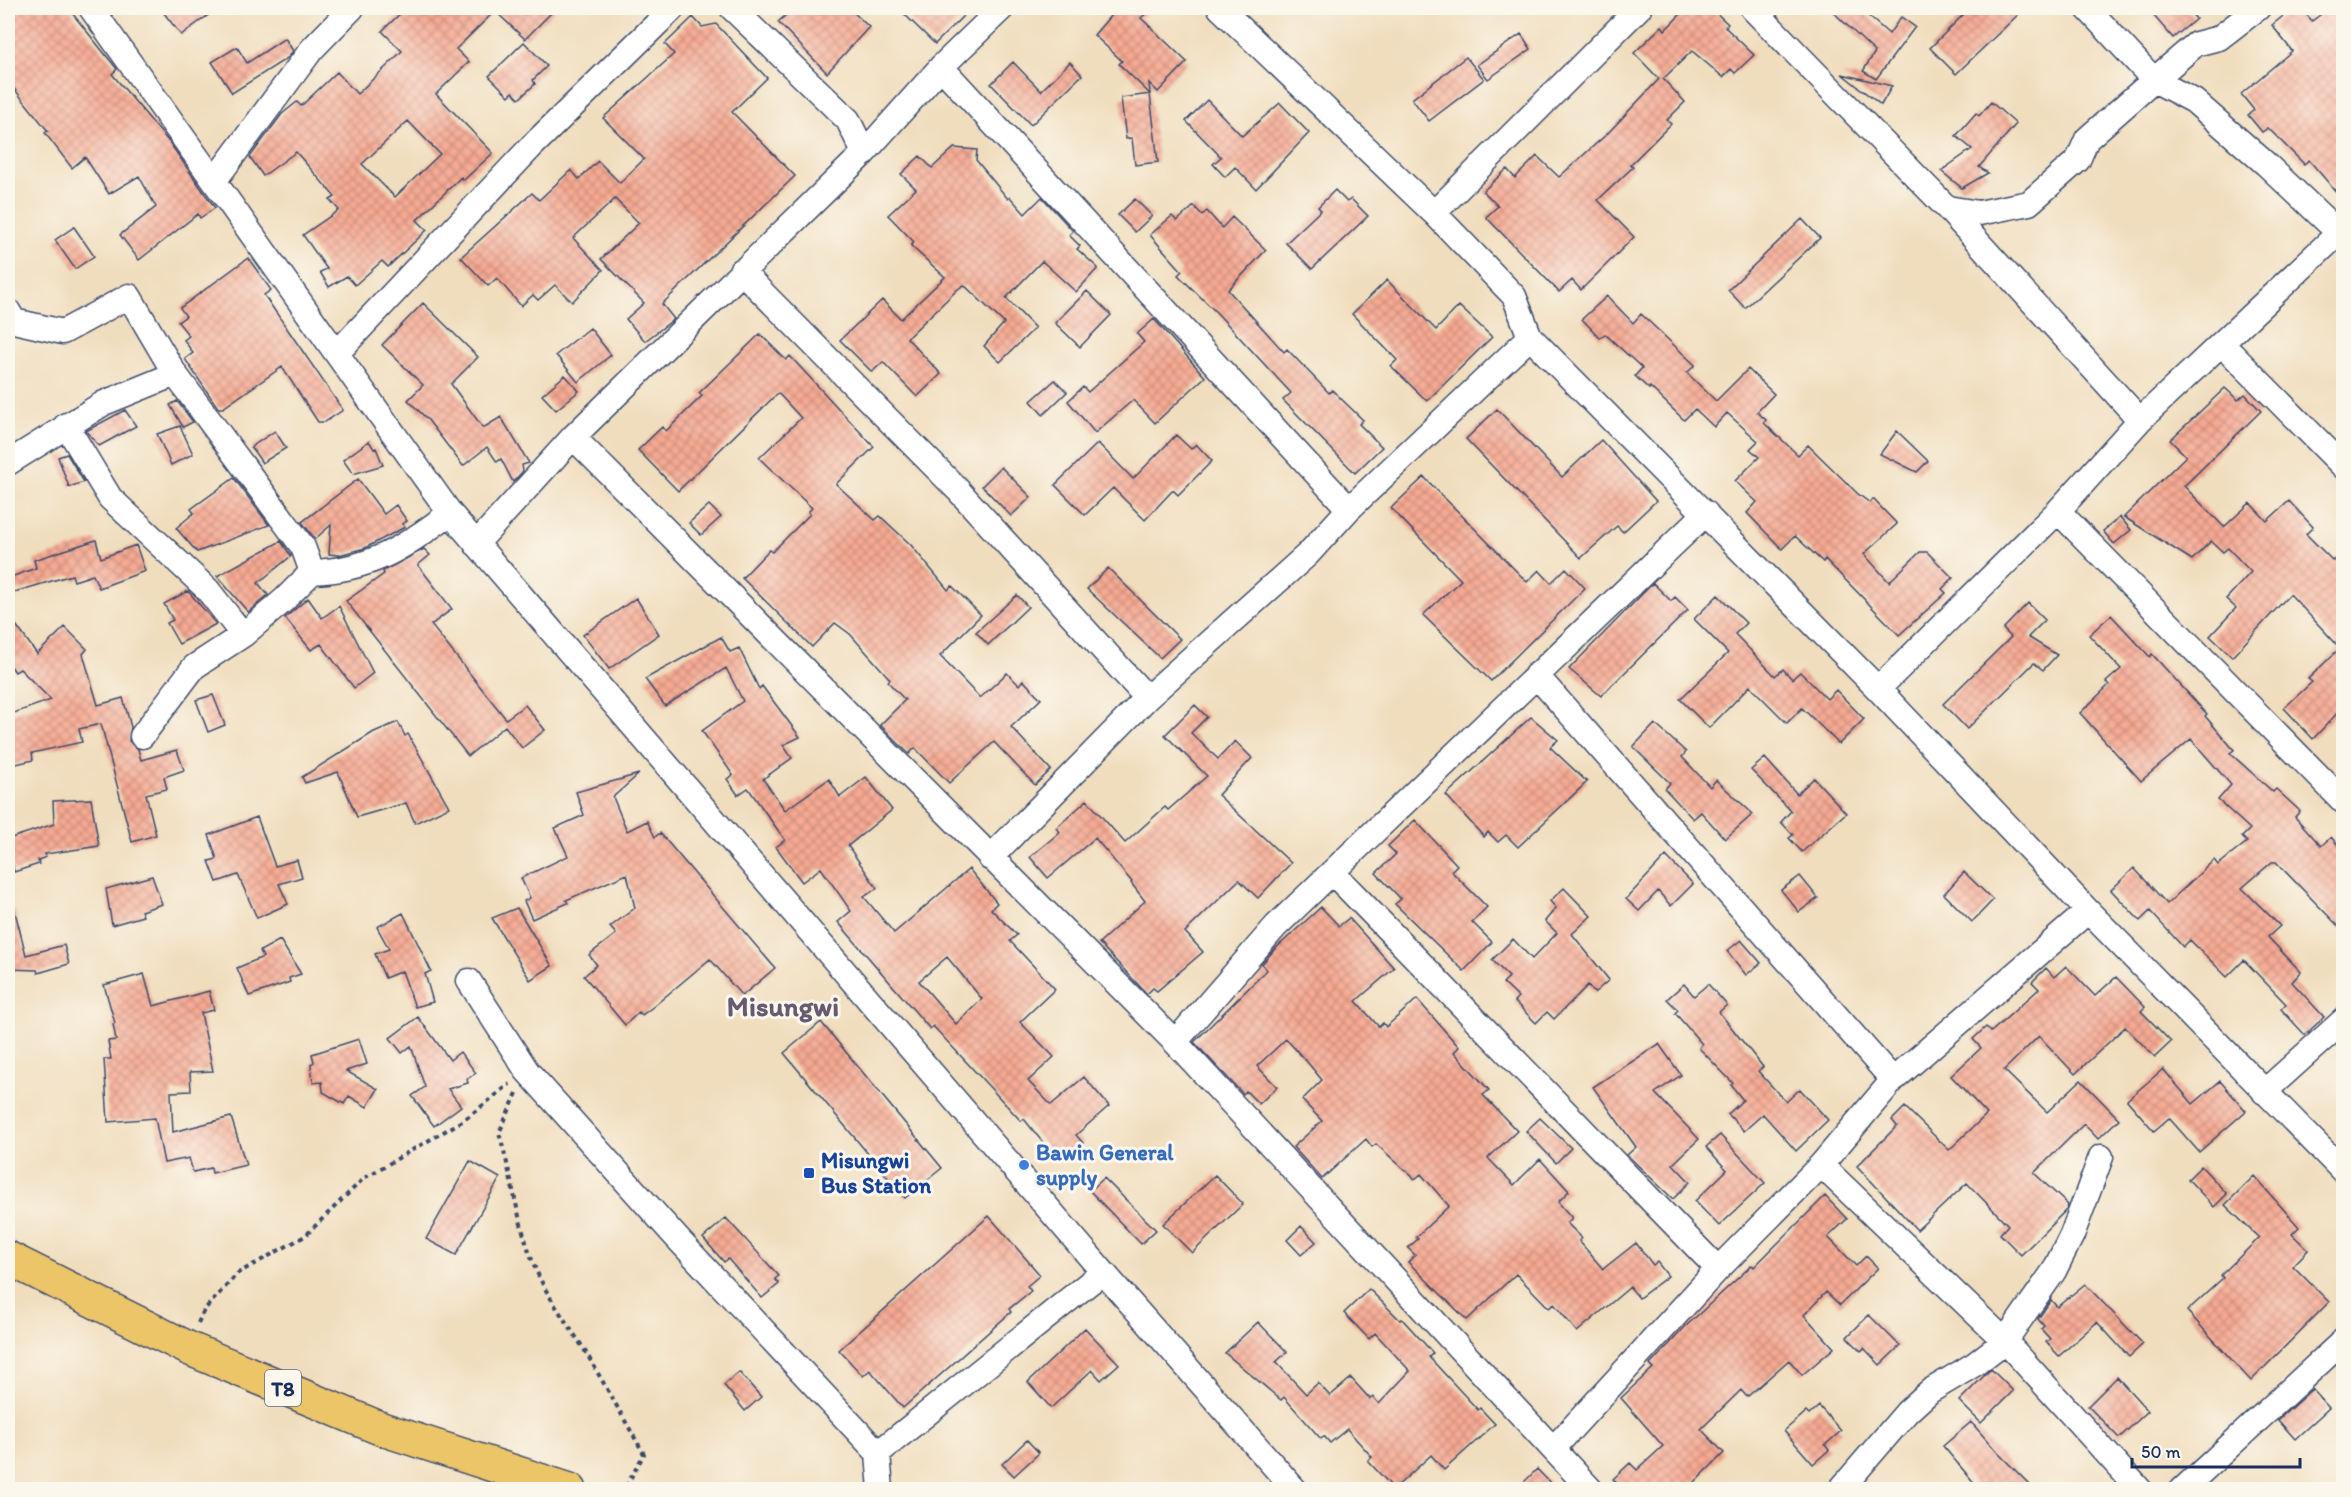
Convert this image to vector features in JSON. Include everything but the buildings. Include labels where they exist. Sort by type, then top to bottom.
[{"type":"highway","name":"T8","points":[[8,1258],[186,1347],[382,1430],[570,1490]]},
{"type":"street","points":[[91,8],[450,513],[1103,1272],[1295,1490]]},
{"type":"street","points":[[215,180],[312,49],[352,8]]},
{"type":"street","points":[[337,353],[531,147],[673,8]]},
{"type":"street","points":[[732,8],[848,120],[864,153]]},
{"type":"street","points":[[476,544],[573,437],[864,153],[941,67],[1002,8]]},
{"type":"street","points":[[1220,8],[1434,213],[1514,296],[1530,337],[1878,689],[2088,911],[2343,1172]]},
{"type":"street","points":[[1434,213],[1639,8]]},
{"type":"street","points":[[1752,8],[1947,208],[2140,420]]},
{"type":"street","points":[[1878,689],[2058,511],[2140,420],[2341,230],[2194,101],[2154,80],[2088,8]]},
{"type":"street","points":[[1947,208],[1979,213],[2029,203],[2078,159],[2087,139],[2196,44],[2219,38],[2258,8]]},
{"type":"street","points":[[941,67],[1349,509]]},
{"type":"street","points":[[741,271],[958,490],[1147,698]]},
{"type":"street","points":[[8,311],[14,321],[63,332],[129,297],[175,374],[303,547],[312,572]]},
{"type":"street","points":[[990,858],[1147,698],[1308,554],[1349,509],[1530,337]]},
{"type":"street","points":[[2222,344],[2343,467]]},
{"type":"street","points":[[8,463],[104,403],[175,374]]},
{"type":"street","points":[[66,425],[110,498],[207,589],[243,635]]},
{"type":"street","points":[[573,437],[1175,1042],[1591,1490]]},
{"type":"street","points":[[2058,511],[2343,802]]},
{"type":"street","points":[[142,736],[194,667],[243,635],[312,572],[337,571],[403,548],[450,513]]},
{"type":"street","points":[[1175,1042],[1276,926],[1706,513]]},
{"type":"street","points":[[1536,675],[1893,1080]]},
{"type":"street","points":[[1332,872],[1718,1269]]},
{"type":"street","points":[[1553,1449],[1718,1269],[1821,1165],[1893,1080],[2088,911]]},
{"type":"street","points":[[469,981],[527,1071],[676,1237],[878,1453],[881,1490]]},
{"type":"street","points":[[2264,1092],[2343,1020]]},
{"type":"street","points":[[1840,1490],[1907,1412],[1930,1391],[1975,1364],[2005,1341],[2054,1271],[2072,1236],[2102,1157]]},
{"type":"street","points":[[1821,1165],[2005,1341],[2140,1490]]},
{"type":"street","points":[[878,1453],[1103,1272]]},
{"type":"street","points":[[2182,1490],[2343,1340]]},
{"type":"path","points":[[186,1347],[204,1310],[238,1273],[305,1236],[364,1178],[464,1120],[527,1071]]},
{"type":"path","points":[[527,1071],[499,1133],[534,1266],[553,1304],[584,1350],[644,1454],[624,1490]]},
{"type":"place","name":"Bawin General supply","points":[[1024,1165]]},
{"type":"place","name":"Misungwi Bus Station","points":[[809,1173]]},
{"type":"district","name":"Misungwi","points":[[783,1006]]}]
